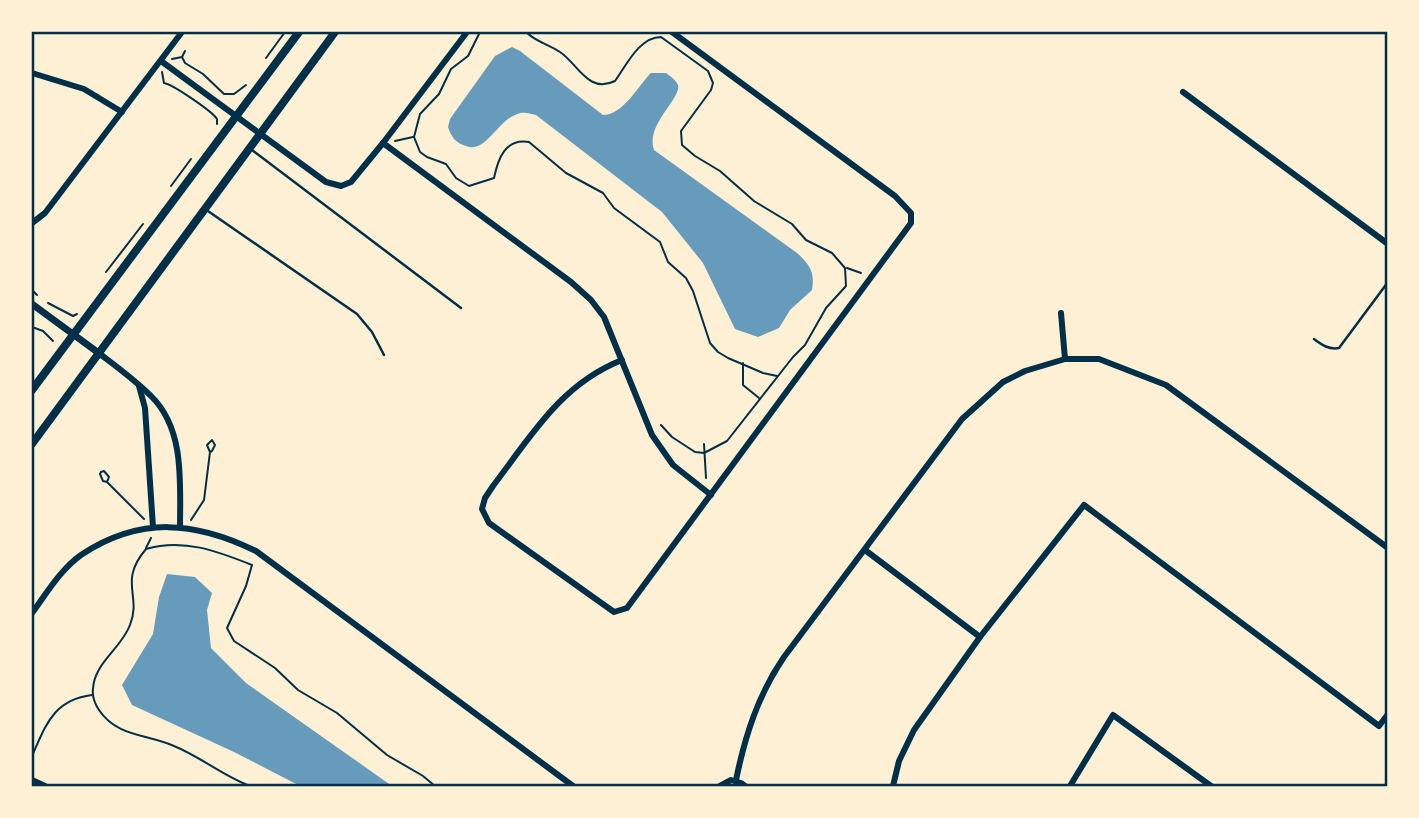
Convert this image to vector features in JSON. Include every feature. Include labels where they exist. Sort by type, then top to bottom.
[{"type":"main road","points":[[32,390],[299,32]]},
{"type":"main road","points":[[32,444],[335,32]]},
{"type":"street","points":[[32,223],[45,213],[181,32]]},
{"type":"street","points":[[161,61],[326,182],[341,187],[351,182],[383,144],[467,32]]},
{"type":"street","points":[[622,360],[598,370],[560,399],[492,486],[482,509],[489,523],[614,612],[627,607],[911,223],[911,213],[895,196],[672,32]]},
{"type":"street","points":[[32,73],[84,89],[122,112]]},
{"type":"street","points":[[1183,92],[1388,244]]},
{"type":"street","points":[[383,144],[571,282],[591,300],[604,317],[652,435],[673,465],[709,493]]},
{"type":"street","points":[[32,304],[100,354],[153,398],[173,431],[180,473],[184,527]]},
{"type":"street","points":[[1061,313],[1065,359]]},
{"type":"street","points":[[736,780],[744,742],[771,678],[962,419],[1003,382],[1025,371],[1065,359],[1100,359],[1166,385],[1388,548]]},
{"type":"street","points":[[138,384],[145,408],[153,527]]},
{"type":"street","points":[[893,786],[899,761],[914,730],[980,637],[1084,505],[1379,726],[1388,714]]},
{"type":"street","points":[[32,613],[62,573],[80,556],[121,535],[153,527],[184,527],[230,538],[256,551],[573,786]]},
{"type":"street","points":[[865,550],[980,637]]},
{"type":"street","points":[[1070,786],[1112,715],[1211,786]]},
{"type":"street","points":[[32,780],[46,786]]},
{"type":"street","points":[[720,786],[726,781],[736,780],[745,786]]},
{"type":"lane","points":[[250,148],[461,308]]},
{"type":"lane","points":[[205,209],[358,314],[372,332],[384,355]]},
{"type":"lane","points":[[1314,339],[1323,346],[1339,348],[1388,282]]},
{"type":"path","points":[[263,62],[285,32]]},
{"type":"path","points":[[480,32],[468,57],[451,69],[439,94],[420,114],[414,137],[420,152],[446,164],[456,178],[469,186],[494,178],[502,152],[515,143],[529,142],[566,173],[603,193],[614,208],[660,242],[668,262],[685,278],[693,291],[710,343],[727,358],[763,373],[778,376]]},
{"type":"path","points":[[526,32],[540,43],[563,54],[581,74],[598,85],[608,85],[615,81],[645,41],[652,37],[661,37],[708,71],[713,83],[711,90],[681,131],[682,145],[720,171],[754,201],[792,224],[806,240],[832,253],[845,268],[846,286],[842,293],[826,308],[806,345],[727,441],[705,453],[686,447],[661,425]]},
{"type":"path","points":[[185,51],[182,57],[184,63],[203,74],[224,94],[234,94],[249,81]]},
{"type":"path","points":[[161,61],[164,83],[177,88],[212,113],[217,118],[215,131]]},
{"type":"path","points":[[383,144],[414,137]]},
{"type":"path","points":[[166,194],[195,154]]},
{"type":"path","points":[[103,279],[149,217]]},
{"type":"path","points":[[845,268],[853,269],[870,280]]},
{"type":"path","points":[[32,290],[40,298]]},
{"type":"path","points":[[47,302],[73,316],[79,313]]},
{"type":"path","points":[[32,327],[43,331],[53,341]]},
{"type":"path","points":[[743,363],[743,385],[760,399]]},
{"type":"path","points":[[704,444],[709,493]]},
{"type":"path","points":[[184,527],[204,500],[210,452]]},
{"type":"path","points":[[107,482],[153,527],[146,549],[132,570],[131,622],[123,640],[102,664],[97,674],[93,688],[96,704],[104,718],[115,727],[174,746],[221,774],[250,786]]},
{"type":"path","points":[[146,549],[187,545],[251,565],[246,586],[227,628],[234,641],[275,668],[298,690],[338,713],[387,755],[435,786]]},
{"type":"path","points":[[32,756],[46,725],[57,710],[76,697],[93,695]]},
{"type":"water","points":[[512,47],[603,115],[610,114],[624,105],[651,73],[666,73],[674,80],[678,90],[655,131],[654,150],[797,253],[810,269],[813,278],[812,290],[790,310],[779,328],[758,337],[735,329],[703,263],[662,212],[536,115],[523,113],[509,118],[485,141],[473,147],[454,139],[448,127],[450,119],[495,56]]},
{"type":"water","points":[[167,574],[195,577],[212,593],[207,610],[211,648],[246,683],[392,786],[300,786],[132,705],[122,685],[153,634],[159,597]]}]
